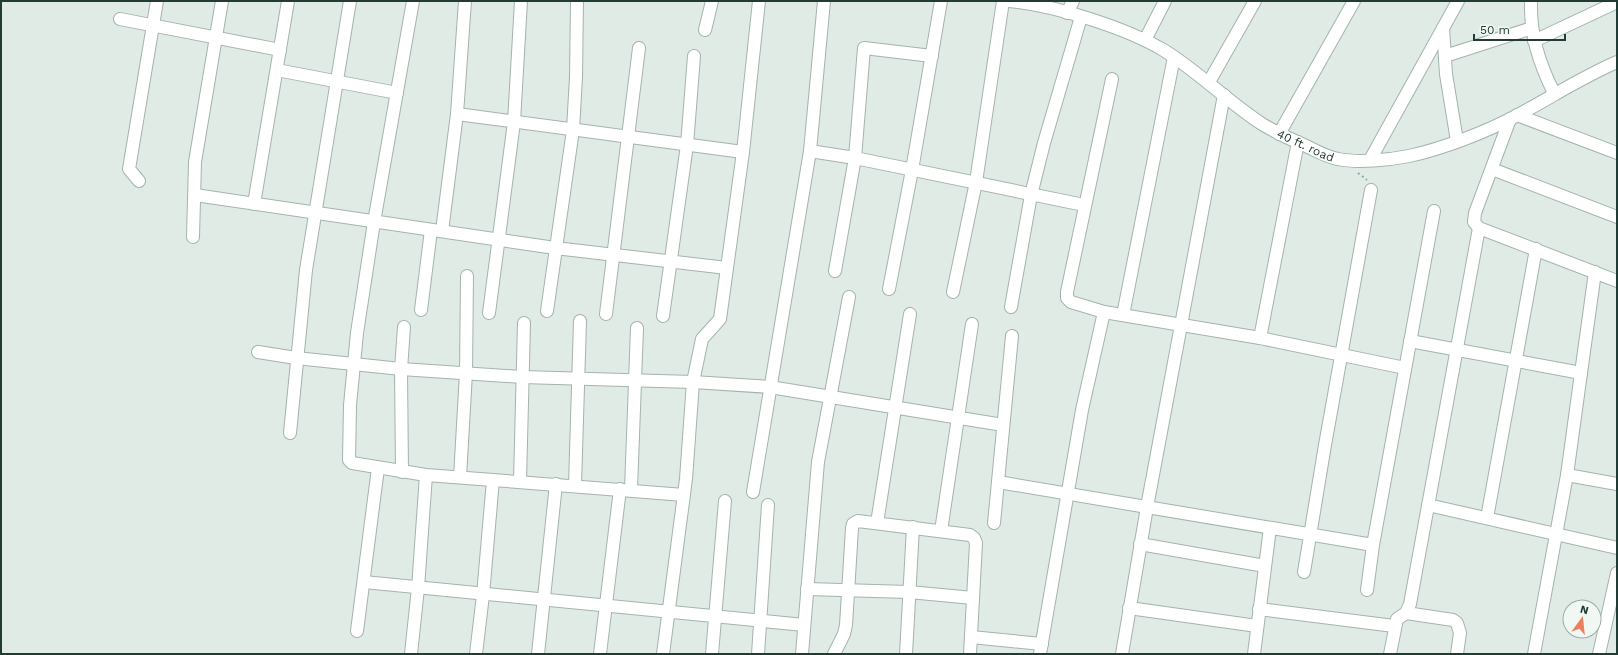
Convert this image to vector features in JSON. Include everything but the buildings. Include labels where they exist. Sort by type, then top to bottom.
[{"type":"street","points":[[139,181],[128,169],[157,1]]},
{"type":"street","points":[[193,237],[195,162],[222,1]]},
{"type":"street","points":[[254,204],[288,1]]},
{"type":"street","points":[[290,433],[296,358],[306,270],[350,1]]},
{"type":"street","points":[[413,1],[374,222],[354,364],[350,405],[349,460],[352,463],[426,475],[575,485],[684,495]]},
{"type":"street","points":[[420,310],[457,114],[463,52],[465,1]]},
{"type":"street","points":[[489,313],[500,239],[514,122],[521,1]]},
{"type":"street","points":[[547,311],[573,130],[576,77],[577,1]]},
{"type":"street","points":[[705,30],[712,1]]},
{"type":"street","points":[[663,654],[684,495],[693,382],[702,339],[720,319],[743,152],[759,1]]},
{"type":"street","points":[[753,492],[810,151],[824,1]]},
{"type":"street","points":[[889,289],[942,1]]},
{"type":"street","points":[[953,292],[976,182],[1003,1]]},
{"type":"street","name":"40 ft. road","points":[[1009,1],[1022,2],[1068,13],[1145,40],[1174,57],[1209,82],[1258,121],[1280,134],[1339,159],[1370,160],[1409,156],[1443,147],[1514,117],[1554,93],[1617,62]]},
{"type":"street","points":[[1068,13],[1073,1]]},
{"type":"street","points":[[1145,40],[1165,1]]},
{"type":"street","points":[[1209,82],[1255,1]]},
{"type":"street","points":[[1280,134],[1354,1]]},
{"type":"street","points":[[1370,160],[1458,1]]},
{"type":"street","points":[[1531,1],[1534,41],[1543,70],[1554,93]]},
{"type":"street","points":[[1534,41],[1617,2]]},
{"type":"street","points":[[1011,307],[1032,195],[1044,143],[1081,17]]},
{"type":"street","points":[[120,19],[280,50]]},
{"type":"street","points":[[1443,28],[1446,74],[1457,141]]},
{"type":"street","points":[[1445,56],[1532,28]]},
{"type":"street","points":[[606,314],[639,48]]},
{"type":"street","points":[[834,271],[855,158],[864,48],[932,56]]},
{"type":"street","points":[[663,316],[687,144],[694,56]]},
{"type":"street","points":[[1123,315],[1174,57]]},
{"type":"street","points":[[277,70],[397,93]]},
{"type":"street","points":[[1112,80],[1084,205],[1067,298],[1070,302],[1104,312],[1260,338],[1405,368]]},
{"type":"street","points":[[1122,654],[1140,544],[1183,324],[1224,95]]},
{"type":"street","points":[[457,114],[628,138],[743,152]]},
{"type":"street","points":[[1617,153],[1514,117],[1473,218],[1479,228],[1617,281]]},
{"type":"street","points":[[1260,338],[1298,142]]},
{"type":"street","points":[[810,151],[855,158],[1084,205]]},
{"type":"street","points":[[1492,169],[1617,217]]},
{"type":"street","points":[[1304,572],[1341,355],[1372,190]]},
{"type":"street","points":[[195,195],[315,214],[555,248],[727,268]]},
{"type":"street","points":[[1366,590],[1434,211]]},
{"type":"street","points":[[1390,654],[1394,626],[1397,620],[1406,613],[1410,604],[1455,349],[1479,228]]},
{"type":"street","points":[[1487,518],[1536,249]]},
{"type":"street","points":[[1534,654],[1567,475],[1595,272]]},
{"type":"street","points":[[460,477],[466,373],[467,276]]},
{"type":"street","points":[[802,654],[818,462],[849,297]]},
{"type":"street","points":[[971,637],[1040,649],[1082,410],[1104,312]]},
{"type":"street","points":[[877,523],[910,314]]},
{"type":"street","points":[[575,485],[580,321]]},
{"type":"street","points":[[520,481],[524,323]]},
{"type":"street","points":[[940,530],[972,324]]},
{"type":"street","points":[[402,472],[401,369],[404,328]]},
{"type":"street","points":[[600,654],[606,606],[625,489],[636,381],[637,328]]},
{"type":"street","points":[[994,523],[1012,336]]},
{"type":"street","points":[[1410,341],[1581,373]]},
{"type":"street","points":[[258,352],[296,358],[401,369],[579,380],[693,382],[770,388],[1003,425]]},
{"type":"street","points":[[357,631],[378,468]]},
{"type":"street","points":[[411,654],[418,588],[426,475]]},
{"type":"street","points":[[1567,475],[1617,484]]},
{"type":"street","points":[[476,654],[483,595],[493,480]]},
{"type":"street","points":[[998,482],[1373,545]]},
{"type":"street","points":[[538,654],[545,600],[556,484]]},
{"type":"street","points":[[712,654],[726,501]]},
{"type":"street","points":[[758,654],[768,505]]},
{"type":"street","points":[[1428,505],[1617,548]]},
{"type":"street","points":[[834,654],[844,634],[853,524],[858,521],[940,530],[970,535],[974,538],[976,543],[970,654]]},
{"type":"street","points":[[906,654],[913,527]]},
{"type":"street","points":[[1254,654],[1270,528]]},
{"type":"street","points":[[1140,544],[1265,566]]},
{"type":"street","points":[[1599,654],[1617,573]]},
{"type":"street","points":[[364,582],[483,595],[804,625]]},
{"type":"street","points":[[807,590],[909,592],[973,598]]},
{"type":"street","points":[[1129,608],[1257,626]]},
{"type":"street","points":[[1259,609],[1394,626]]},
{"type":"street","points":[[1406,613],[1453,620],[1457,623],[1460,633],[1458,654]]}]
